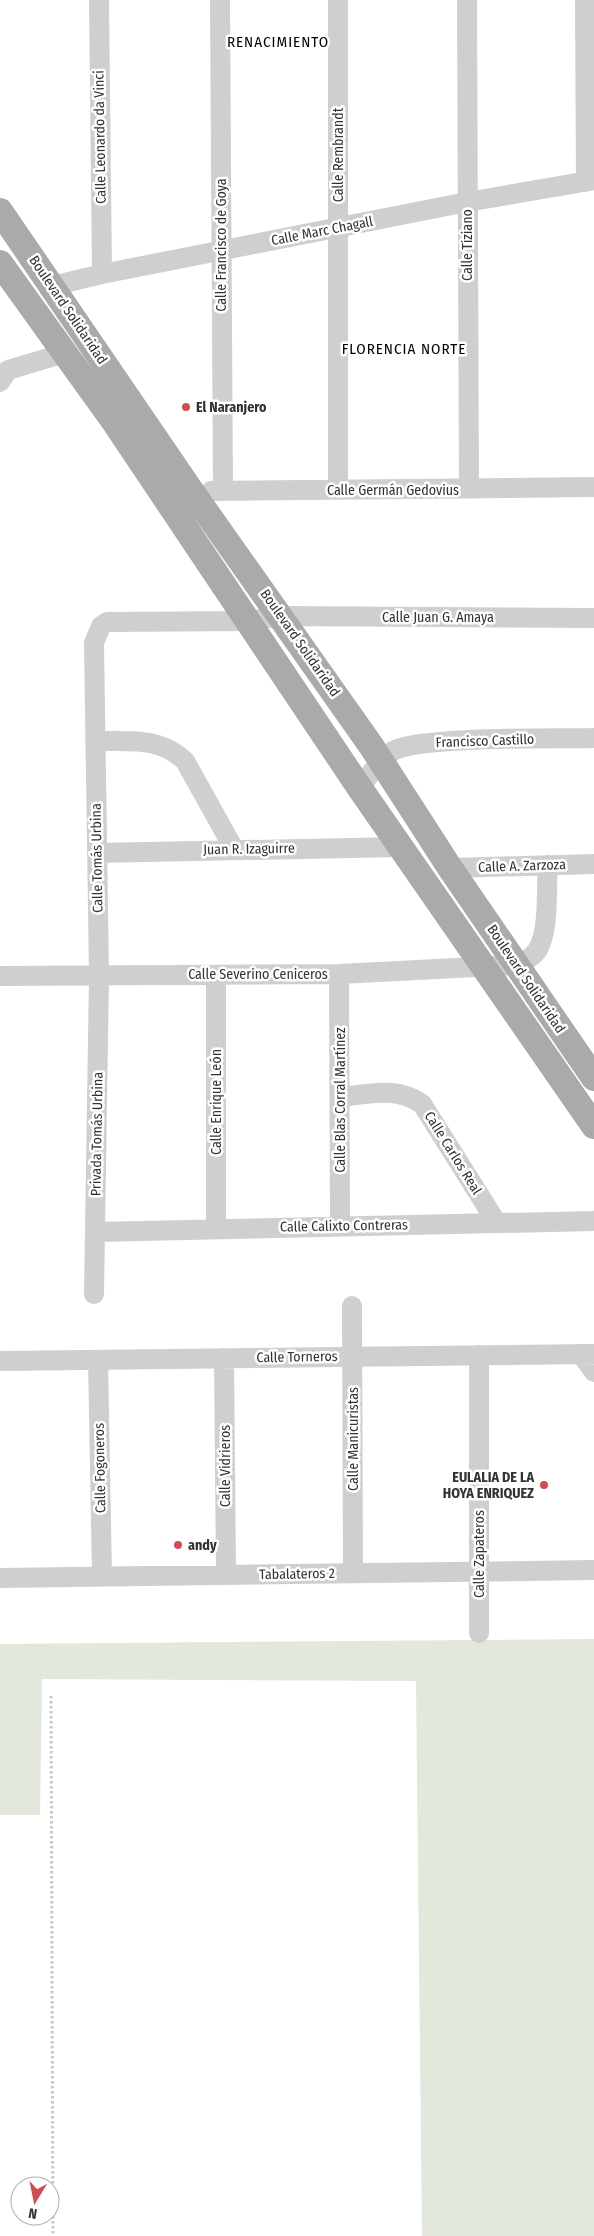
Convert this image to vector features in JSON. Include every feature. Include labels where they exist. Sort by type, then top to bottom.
[{"type":"main road","name":"Boulevard Solidaridad","points":[[4,224],[52,286],[125,416],[248,621],[400,847],[594,1126]]},
{"type":"main road","name":"Boulevard Solidaridad","points":[[4,274],[65,354],[125,416],[192,492],[282,616],[450,868],[594,1078]]},
{"type":"street","name":"Calle Leonardo da Vinci","points":[[99,0],[102,274]]},
{"type":"street","name":"Calle Francisco de Goya","points":[[220,0],[223,490]]},
{"type":"street","name":"Calle Rembrandt","points":[[338,0],[338,490]]},
{"type":"street","name":"Calle Tiziano","points":[[467,0],[469,489]]},
{"type":"street","points":[[585,0],[590,181]]},
{"type":"street","name":"Calle Marc Chagall","points":[[52,286],[221,250],[338,229],[467,202],[590,181]]},
{"type":"street","points":[[0,382],[8,370],[65,354]]},
{"type":"street","name":"Calle Germán Gedovius","points":[[192,492],[223,490],[594,487]]},
{"type":"street","name":"Calle Juan G. Amaya","points":[[95,741],[94,643],[101,626],[107,622],[248,621],[282,616],[594,618]]},
{"type":"street","name":"Francisco Castillo","points":[[359,787],[392,751],[418,744],[594,738]]},
{"type":"street","points":[[95,741],[157,743],[173,750],[185,761],[234,849]]},
{"type":"street","name":"Calle Tomás Urbina","points":[[95,741],[99,974]]},
{"type":"street","name":"Juan R. Izaguirre","points":[[97,853],[400,847]]},
{"type":"street","name":"Calle A. Zarzoza","points":[[450,868],[594,864]]},
{"type":"street","points":[[517,965],[530,958],[540,946],[544,932],[548,865]]},
{"type":"street","name":"Calle Severino Ceniceros","points":[[0,976],[339,974],[517,965]]},
{"type":"street","name":"Privada Tomás Urbina","points":[[94,1294],[99,974]]},
{"type":"street","name":"Calle Enrique León","points":[[216,974],[216,1229]]},
{"type":"street","name":"Calle Blas Corral Martínez","points":[[339,974],[340,1226]]},
{"type":"street","name":"Calle Carlos Real","points":[[340,1096],[396,1092],[410,1096],[422,1104],[497,1223]]},
{"type":"street","name":"Calle Calixto Contreras","points":[[95,1232],[594,1221]]},
{"type":"street","name":"Calle Manicuristas","points":[[352,1306],[352,1573]]},
{"type":"street","points":[[588,1354],[594,1372]]},
{"type":"street","name":"Calle Torneros","points":[[0,1361],[588,1354]]},
{"type":"street","name":"Calle Zapateros","points":[[479,1355],[479,1633]]},
{"type":"street","name":"Calle Vidrieros","points":[[224,1358],[226,1575]]},
{"type":"street","name":"Calle Fogoneros","points":[[98,1360],[102,1576]]},
{"type":"street","name":"Tabalateros 2","points":[[0,1578],[594,1570]]},
{"type":"path","points":[[51,1696],[53,2236]]},
{"type":"shaded area","points":[[594,1639],[594,2236],[422,2236],[416,1681],[42,1679],[40,1815],[0,1815],[0,1644]]},
{"type":"place","name":"El Naranjero","points":[[186,407]]},
{"type":"place","name":"EULALIA DE LA HOYA ENRIQUEZ","points":[[544,1485]]},
{"type":"place","name":"andy","points":[[178,1545]]},
{"type":"district","name":"RENACIMIENTO","points":[[278,42]]},
{"type":"district","name":"FLORENCIA NORTE","points":[[404,349]]}]
